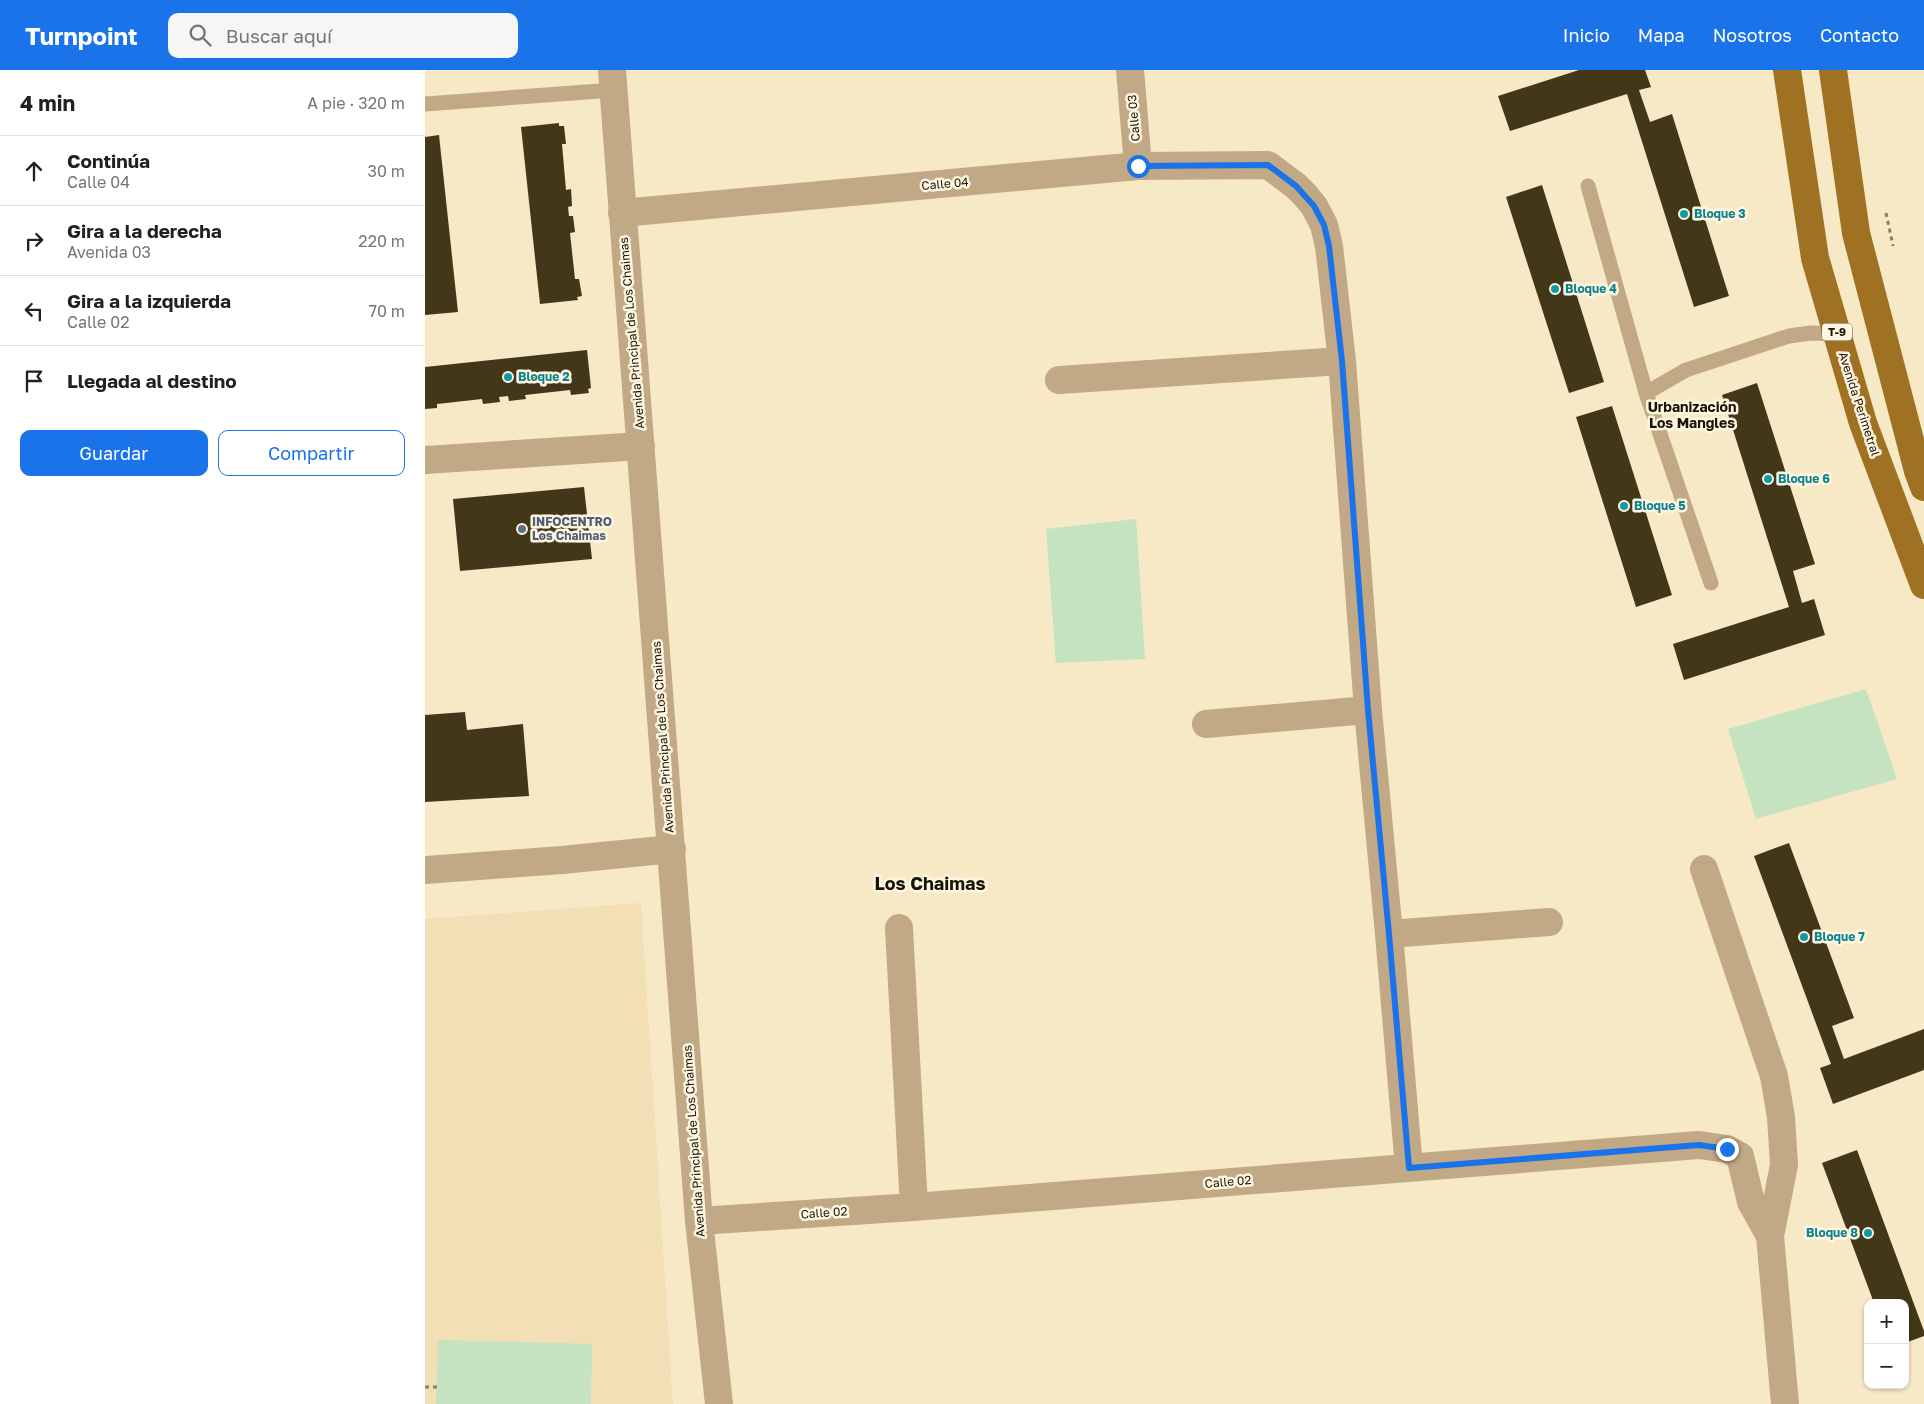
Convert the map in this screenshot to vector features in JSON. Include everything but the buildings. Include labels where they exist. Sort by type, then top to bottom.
[{"type":"main road","name":"Avenida Perimetral","points":[[1787,70],[1815,258],[1863,423],[1924,585]]},
{"type":"main road","points":[[1833,70],[1857,232],[1918,471],[1924,486]]},
{"type":"street","name":"Calle 03","points":[[1130,70],[1138,166]]},
{"type":"street","name":"Avenida Principal de Los Chaimas","points":[[613,80],[699,1222],[719,1404]]},
{"type":"street","name":"Calle 04","points":[[622,213],[1138,166],[1268,165],[1296,186],[1314,206],[1324,225],[1329,246],[1342,361]]},
{"type":"street","points":[[1059,380],[1342,361],[1368,710],[1409,1168]]},
{"type":"street","points":[[425,460],[641,446]]},
{"type":"street","points":[[1206,724],[1368,710]]},
{"type":"street","points":[[425,870],[561,860],[672,849]]},
{"type":"street","points":[[1704,869],[1760,1034],[1775,1084],[1781,1116],[1784,1164],[1770,1236],[1785,1404]]},
{"type":"street","points":[[1389,934],[1549,922]]},
{"type":"street","points":[[899,928],[914,1207]]},
{"type":"street","name":"Calle 02","points":[[699,1222],[914,1207],[1699,1145],[1727,1149],[1740,1156],[1751,1202],[1770,1236]]},
{"type":"lane","points":[[425,104],[613,80]]},
{"type":"lane","points":[[1589,186],[1646,393],[1711,583]]},
{"type":"lane","points":[[1646,393],[1686,370],[1789,336],[1811,333],[1837,334]]},
{"type":"path","points":[[1885,212],[1894,251]]},
{"type":"path","points":[[425,1386],[437,1387]]},
{"type":"shaded area","points":[[641,903],[673,1404],[425,1404],[425,919]]},
{"type":"green space","points":[[1136,519],[1145,659],[1056,663],[1046,529]]},
{"type":"green space","points":[[1866,689],[1897,779],[1756,819],[1728,729]]},
{"type":"green space","points":[[438,1340],[592,1344],[591,1404],[436,1404]]},
{"type":"place","name":"Bloque 3","points":[[1684,214]]},
{"type":"place","name":"Bloque 4","points":[[1555,289]]},
{"type":"place","name":"Bloque 2","points":[[508,377]]},
{"type":"place","name":"Bloque 6","points":[[1768,479]]},
{"type":"place","name":"Bloque 5","points":[[1624,506]]},
{"type":"place","name":"INFOCENTRO Los Chaimas","points":[[522,529]]},
{"type":"place","name":"Bloque 7","points":[[1804,937]]},
{"type":"place","name":"Bloque 8","points":[[1868,1233]]},
{"type":"district","name":"Urbanización Los Mangles","points":[[1692,416]]},
{"type":"district","name":"Los Chaimas","points":[[930,884]]},
{"type":"route","points":[[1138,166],[1268,165],[1296,186],[1314,206],[1324,225],[1329,246],[1342,361],[1368,710],[1409,1168],[1699,1145],[1727,1149]]}]
